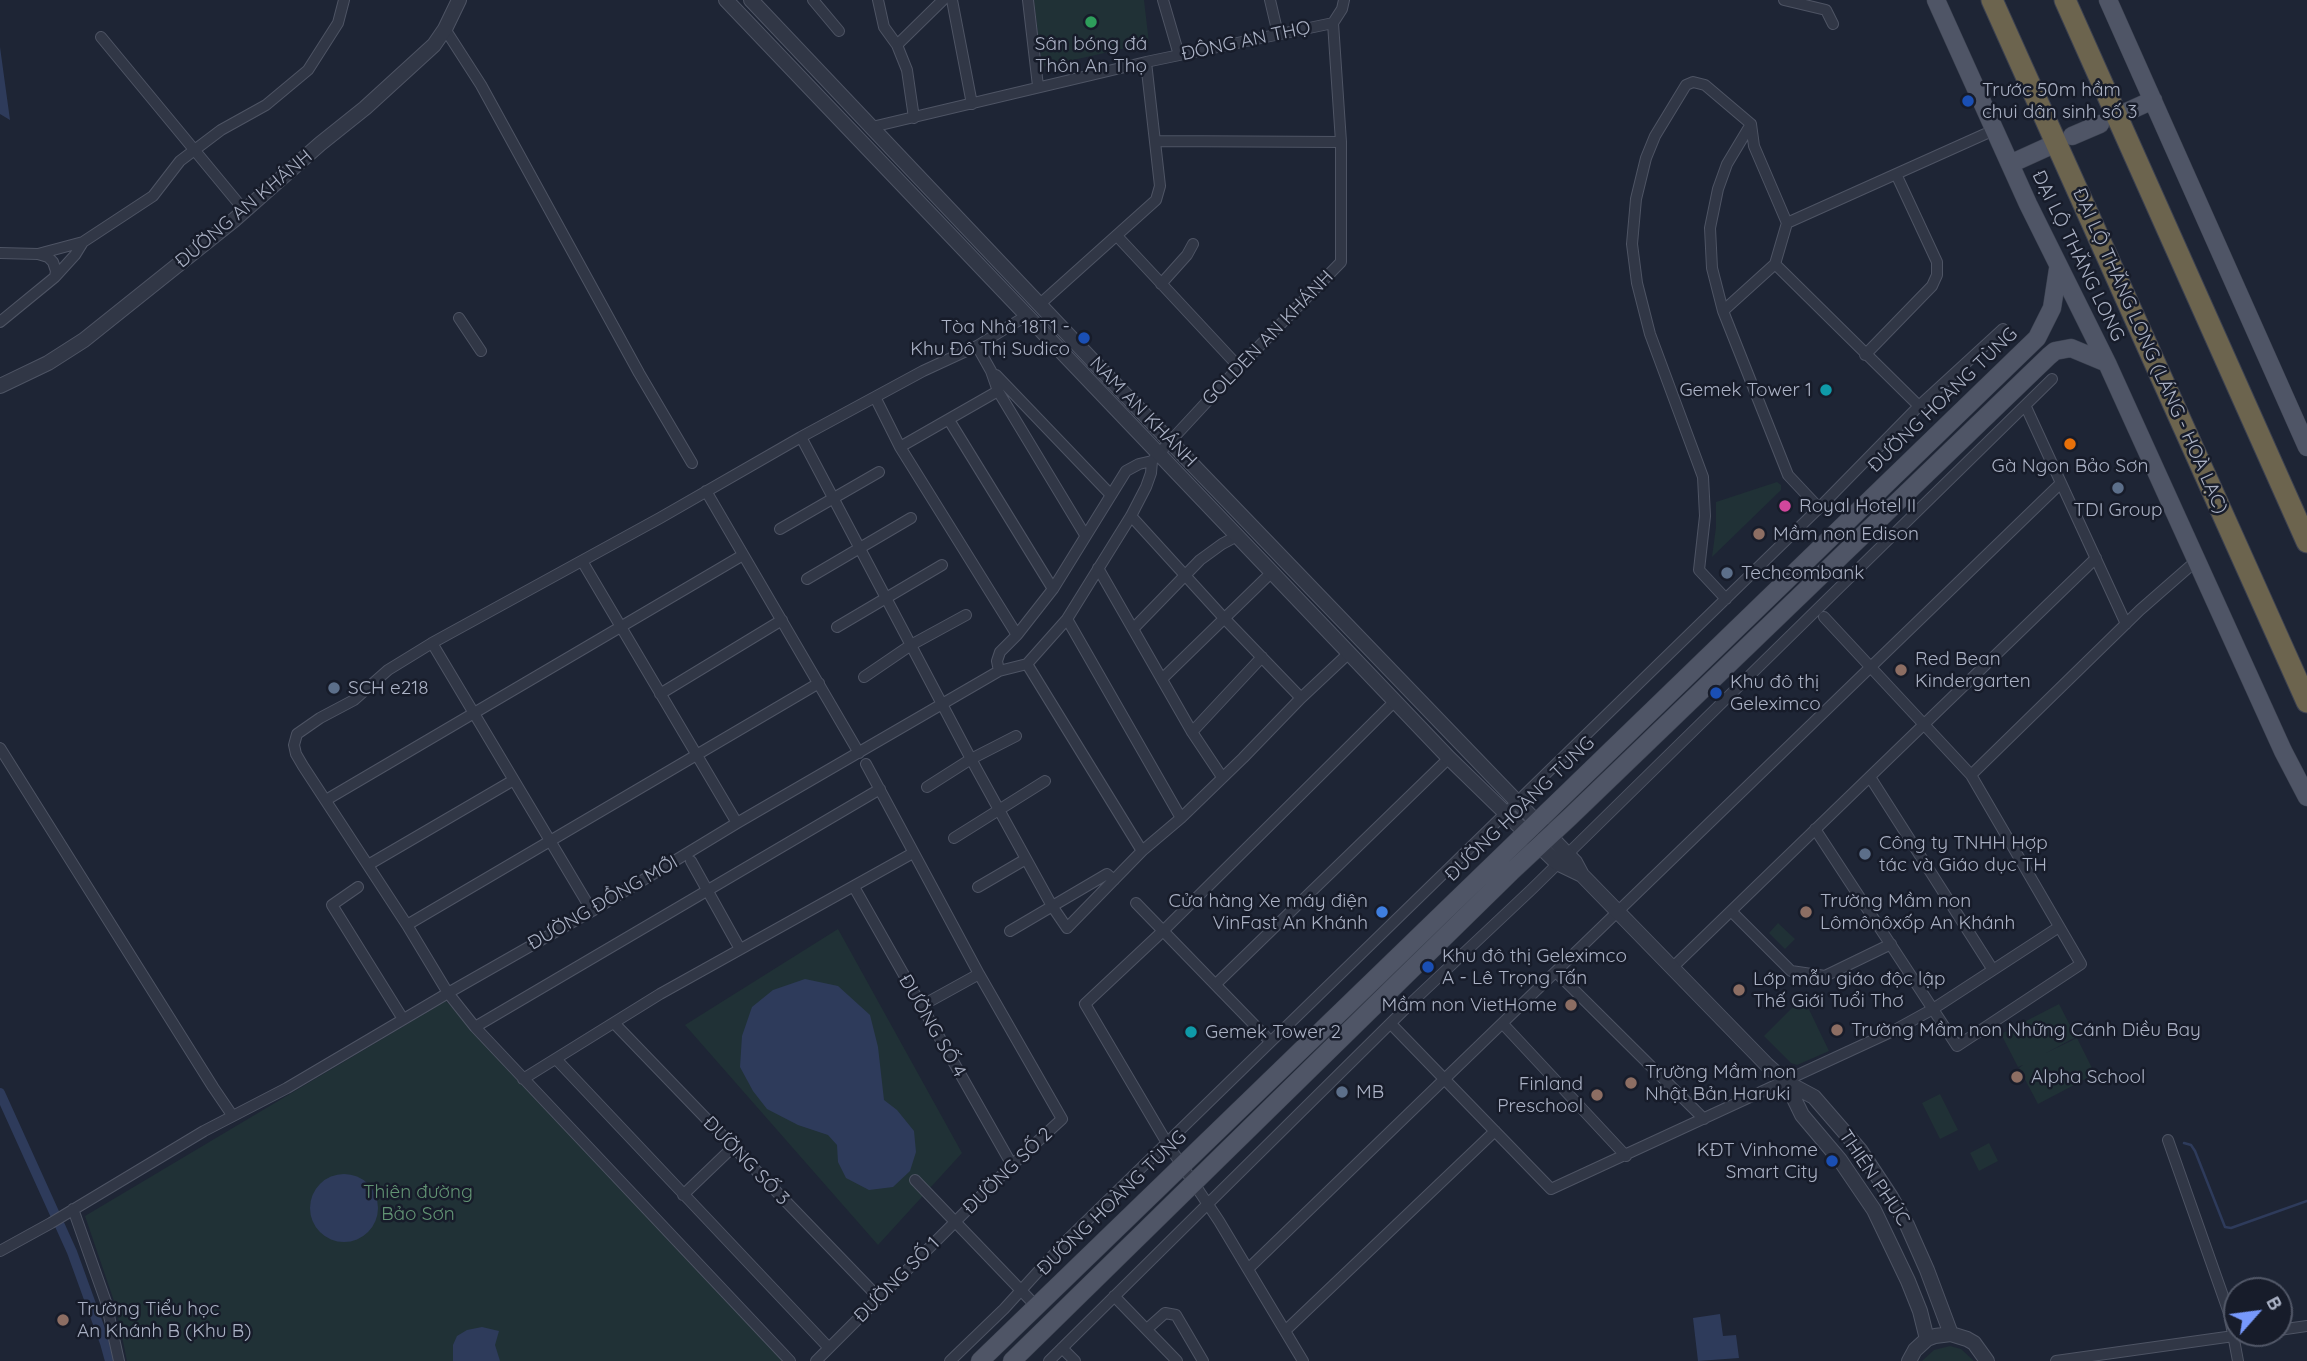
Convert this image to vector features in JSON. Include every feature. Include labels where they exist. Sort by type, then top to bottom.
[{"type":"highway","name":"ĐẠI LỘ THĂNG LONG (LÁNG - HOÀ LẠC)","points":[[1992,0],[2307,702]]},
{"type":"highway","points":[[2065,0],[2307,542]]},
{"type":"main road","name":"ĐẠI LỘ THĂNG LONG","points":[[1936,0],[2058,269],[2107,363],[2283,751],[2307,797]]},
{"type":"main road","points":[[2108,0],[2307,447]]},
{"type":"main road","points":[[2122,114],[2152,100]]},
{"type":"main road","points":[[2072,136],[2100,124]]},
{"type":"main road","points":[[2010,164],[2054,144]]},
{"type":"main road","name":"ĐƯỜNG HOÀNG TÙNG","points":[[980,1361],[2037,338],[2052,308],[2058,269]]},
{"type":"main road","name":"ĐƯỜNG HOÀNG TÙNG","points":[[1012,1361],[1544,841],[2049,356],[2055,351],[2071,348],[2107,363]]},
{"type":"street","points":[[0,253],[38,254],[85,241],[153,196],[180,161],[222,130],[266,106],[308,70],[338,23],[344,0]]},
{"type":"street","name":"ĐƯỜNG AN KHÁNH","points":[[0,386],[48,363],[84,341],[244,210],[365,108],[434,44],[445,29],[459,0]]},
{"type":"street","name":"NAM AN KHÁNH","points":[[726,0],[1026,316],[1155,458],[1237,536],[1449,758],[1506,814],[1530,828]]},
{"type":"street","name":"NAM AN KHÁNH","points":[[751,0],[1516,803],[1530,828]]},
{"type":"street","points":[[813,0],[839,31]]},
{"type":"street","points":[[878,0],[884,27],[897,45],[907,70],[914,118]]},
{"type":"street","points":[[897,45],[943,0]]},
{"type":"street","points":[[952,0],[972,104]]},
{"type":"street","points":[[1028,0],[1038,86]]},
{"type":"street","points":[[1163,0],[1179,55]]},
{"type":"street","points":[[1270,0],[1278,34]]},
{"type":"street","name":"GOLDEN AN KHÁNH","points":[[1155,458],[1341,262],[1341,142],[1333,23],[1344,0]]},
{"type":"street","points":[[1784,0],[1826,10],[1833,24]]},
{"type":"street","name":"ĐÔNG AN THỌ","points":[[872,127],[1038,86],[1333,23]]},
{"type":"street","points":[[445,29],[481,85],[639,373],[692,463]]},
{"type":"street","points":[[101,37],[244,210]]},
{"type":"street","points":[[1040,304],[1156,200],[1160,186],[1146,62]]},
{"type":"street","points":[[1723,311],[1775,264],[1787,223],[1754,146],[1751,124],[1705,85],[1693,82],[1686,85],[1655,136],[1646,158],[1633,223],[1634,263],[1650,334],[1703,477],[1705,516],[1699,570],[1726,599]]},
{"type":"street","points":[[1751,124],[1721,178],[1712,212],[1710,248],[1713,268],[1723,311],[1788,475],[1819,508]]},
{"type":"street","points":[[857,137],[872,127]]},
{"type":"street","points":[[1787,223],[1994,130]]},
{"type":"street","points":[[1156,141],[1341,142]]},
{"type":"street","points":[[1865,355],[1932,286],[1937,275],[1937,262],[1896,174]]},
{"type":"street","points":[[1117,236],[1239,367]]},
{"type":"street","points":[[0,322],[55,277],[85,241]]},
{"type":"street","points":[[1161,284],[1187,256],[1193,244]]},
{"type":"street","points":[[38,254],[53,262],[55,277]]},
{"type":"street","points":[[1775,264],[1919,406]]},
{"type":"street","points":[[790,1361],[475,1027],[448,992],[296,754],[294,745],[297,734],[354,700],[388,670],[432,643],[923,371],[978,346],[1026,316]]},
{"type":"street","points":[[459,318],[481,351]]},
{"type":"street","points":[[950,1361],[1021,1291],[1065,1242],[1270,1041],[1726,599],[1919,406],[2003,329]]},
{"type":"street","points":[[978,346],[998,391],[1085,535]]},
{"type":"street","points":[[991,371],[1111,495]]},
{"type":"street","points":[[1049,1361],[2052,379]]},
{"type":"street","points":[[900,447],[998,391]]},
{"type":"street","points":[[876,397],[900,447],[1017,635]]},
{"type":"street","points":[[2026,407],[2126,624]]},
{"type":"street","points":[[949,420],[1053,589]]},
{"type":"street","points":[[801,438],[998,809],[1066,928],[1142,851],[1181,818],[1349,653]]},
{"type":"street","points":[[999,671],[997,661],[1000,652],[1053,589],[1126,471],[1155,458]]},
{"type":"street","points":[[1142,851],[1027,664],[1066,619],[1131,516],[1146,487],[1155,458]]},
{"type":"street","points":[[780,529],[879,472]]},
{"type":"street","points":[[1248,1269],[2061,483]]},
{"type":"street","points":[[706,491],[859,753]]},
{"type":"street","points":[[1131,516],[1301,698]]},
{"type":"street","points":[[807,579],[911,518]]},
{"type":"street","points":[[1133,629],[1200,560],[1237,536]]},
{"type":"street","points":[[326,800],[743,555]]},
{"type":"street","points":[[1672,968],[2096,558]]},
{"type":"street","points":[[582,561],[737,823]]},
{"type":"street","points":[[1971,775],[2126,624],[2196,561]]},
{"type":"street","points":[[837,626],[942,565]]},
{"type":"street","points":[[1098,568],[1192,732],[1222,777]]},
{"type":"street","points":[[1162,679],[1271,573]]},
{"type":"street","points":[[864,677],[911,645],[966,615]]},
{"type":"street","points":[[1815,829],[1957,1046],[2081,964],[1971,775],[1824,617]]},
{"type":"street","points":[[1066,619],[1181,818]]},
{"type":"street","points":[[660,694],[782,620]]},
{"type":"street","points":[[432,643],[592,911]]},
{"type":"street","points":[[1192,732],[1262,657]]},
{"type":"street","name":"ĐƯỜNG ĐỒNG MỚI","points":[[0,1251],[232,1115],[287,1088],[448,992],[592,911],[737,823],[999,671],[1027,664]]},
{"type":"street","points":[[407,925],[819,683]]},
{"type":"street","points":[[1303,1361],[1208,1204],[1181,1166],[1085,1004],[1164,930],[1395,701]]},
{"type":"street","points":[[1419,726],[1432,714]]},
{"type":"street","points":[[927,787],[971,759],[1016,736]]},
{"type":"street","points":[[0,748],[232,1115]]},
{"type":"street","points":[[1216,984],[1449,758]]},
{"type":"street","points":[[866,764],[979,974],[921,1006]]},
{"type":"street","points":[[1870,777],[1993,970]]},
{"type":"street","points":[[368,865],[512,781]]},
{"type":"street","points":[[954,838],[1045,781]]},
{"type":"street","points":[[475,1027],[880,789]]},
{"type":"street","name":"THIÊN PHÚC","points":[[1530,828],[1562,858],[1575,862],[1582,874],[1752,1050],[1787,1082],[1814,1097],[1860,1150],[1907,1225],[1951,1334]]},
{"type":"street","points":[[523,1079],[740,949],[913,852]]},
{"type":"street","points":[[978,887],[1026,859]]},
{"type":"street","points":[[691,861],[740,949]]},
{"type":"street","points":[[1010,931],[1107,874],[1114,880]]},
{"type":"street","points":[[358,887],[332,905],[403,1019]]},
{"type":"street","name":"ĐƯỜNG SỐ 4","points":[[854,887],[1012,1165]]},
{"type":"street","points":[[1136,903],[1270,1041]]},
{"type":"street","points":[[1731,911],[1791,971],[1825,976],[1891,944]]},
{"type":"street","points":[[1391,1024],[1551,1189],[1895,1030],[1933,1009],[2059,927]]},
{"type":"street","points":[[1556,972],[1704,1119]]},
{"type":"street","name":"ĐƯỜNG SỐ 2","points":[[955,1222],[1062,1119],[979,974]]},
{"type":"street","name":"ĐƯỜNG SỐ 3","points":[[614,1023],[879,1298]]},
{"type":"street","points":[[1503,1024],[1626,1156]]},
{"type":"street","points":[[556,1059],[829,1348]]},
{"type":"street","name":"THIÊN PHÚC","points":[[1787,1082],[1802,1115],[1840,1160],[1874,1210],[1920,1311],[1927,1339]]},
{"type":"street","points":[[1285,1331],[1494,1131]]},
{"type":"street","points":[[2168,1140],[2223,1296]]},
{"type":"street","points":[[683,1195],[733,1147]]},
{"type":"street","points":[[915,1180],[955,1222]]},
{"type":"street","points":[[69,1211],[106,1302],[119,1361]]},
{"type":"street","name":"ĐƯỜNG SỐ 1","points":[[816,1361],[955,1222],[1036,1306]]},
{"type":"street","points":[[1114,1296],[1177,1361]]},
{"type":"street","points":[[1147,1329],[1165,1313],[1176,1315],[1203,1361]]},
{"type":"street","points":[[1909,1361],[1915,1350],[1927,1339],[1951,1334],[1974,1343],[1987,1361]]},
{"type":"street","points":[[2056,1361],[2223,1338]]},
{"type":"street","points":[[1062,1348],[1075,1361]]},
{"type":"green space","name":"Sân bóng đá Thôn An Thọ","points":[[1034,0],[1144,0],[1149,43],[1042,67]]},
{"type":"green space","points":[[1777,482],[1781,485],[1781,490],[1712,557],[1716,502]]},
{"type":"green space","points":[[1778,923],[1795,939],[1785,949],[1769,933]]},
{"type":"green space","points":[[838,929],[962,1153],[878,1245],[685,1025]]},
{"type":"green space","points":[[1803,997],[1829,1051],[1797,1065],[1791,1063],[1764,1036]]},
{"type":"green space","name":"Thiên đường Bảo Sơn","points":[[446,1001],[785,1361],[127,1361],[116,1307],[85,1216]]},
{"type":"green space","points":[[2059,1004],[2076,1037],[2046,1053],[2077,1038],[2095,1074],[2038,1104],[2019,1068],[2023,1065],[2018,1067],[2001,1034]]},
{"type":"green space","points":[[1940,1094],[1958,1130],[1940,1139],[1922,1103]]},
{"type":"green space","points":[[1989,1143],[1998,1161],[1979,1171],[1970,1153]]},
{"type":"green space","points":[[1950,1346],[1961,1349],[1974,1361],[1922,1361],[1934,1350]]},
{"type":"water","points":[[0,47],[10,120],[0,114]]},
{"type":"water","points":[[805,979],[838,986],[870,1015],[878,1047],[884,1100],[897,1110],[914,1131],[916,1152],[910,1171],[893,1187],[869,1190],[846,1178],[838,1162],[837,1145],[828,1135],[798,1125],[767,1109],[740,1067],[742,1036],[752,1007],[773,990]]},
{"type":"water","points":[[351,1174],[372,1189],[378,1201],[376,1221],[368,1232],[351,1242],[337,1242],[320,1232],[312,1221],[310,1201],[320,1184],[331,1176]]},
{"type":"water","points":[[1720,1314],[1723,1336],[1736,1335],[1739,1358],[1698,1361],[1693,1318]]},
{"type":"water","points":[[482,1327],[499,1331],[495,1345],[500,1361],[453,1361],[453,1345],[457,1336],[467,1330]]},
{"type":"waterway","points":[[0,1093],[72,1252],[110,1361]]},
{"type":"waterway","points":[[2184,1143],[2191,1145],[2195,1151],[2225,1227],[2231,1228],[2307,1201]]},
{"type":"place","name":"Sân bóng đá Thôn An Thọ","points":[[1091,22]]},
{"type":"place","name":"Trước 50m hầm chui dân sinh số 3","points":[[1968,101]]},
{"type":"place","name":"Tòa Nhà 18T1 - Khu Đô Thị Sudico","points":[[1084,338]]},
{"type":"place","name":"Gemek Tower 1","points":[[1826,390]]},
{"type":"place","name":"Gà Ngon Bảo Sơn","points":[[2070,444]]},
{"type":"place","name":"TDI Group","points":[[2118,488]]},
{"type":"place","name":"Royal Hotel II","points":[[1785,506]]},
{"type":"place","name":"Mầm non Edison","points":[[1759,534]]},
{"type":"place","name":"Techcombank","points":[[1727,573]]},
{"type":"place","name":"Red Bean Kindergarten","points":[[1901,670]]},
{"type":"place","name":"SCH e218","points":[[334,688]]},
{"type":"place","name":"Khu đô thị Geleximco","points":[[1716,693]]},
{"type":"place","name":"Công ty TNHH Hợp tác và Giáo dục TH","points":[[1865,854]]},
{"type":"place","name":"Cửa hàng Xe máy điện VinFast An Khánh","points":[[1382,912]]},
{"type":"place","name":"Trường Mầm non Lômônôxốp An Khánh","points":[[1806,912]]},
{"type":"place","name":"Khu đô thị Geleximco A - Lê Trọng Tấn","points":[[1428,967]]},
{"type":"place","name":"Lớp mẫu giáo độc lập Thế Giới Tuổi Thơ","points":[[1739,990]]},
{"type":"place","name":"Mầm non VietHome","points":[[1571,1005]]},
{"type":"place","name":"Trường Mầm non Những Cánh Diều Bay","points":[[1837,1030]]},
{"type":"place","name":"Gemek Tower 2","points":[[1191,1032]]},
{"type":"place","name":"Alpha School","points":[[2017,1077]]},
{"type":"place","name":"Trường Mầm non Nhật Bản Haruki","points":[[1631,1083]]},
{"type":"place","name":"MB","points":[[1342,1092]]},
{"type":"place","name":"Finland Preschool","points":[[1597,1095]]},
{"type":"place","name":"KĐT Vinhome Smart City","points":[[1832,1161]]},
{"type":"place","name":"Trường Tiểu học An Khánh B (Khu B)","points":[[63,1320]]}]
